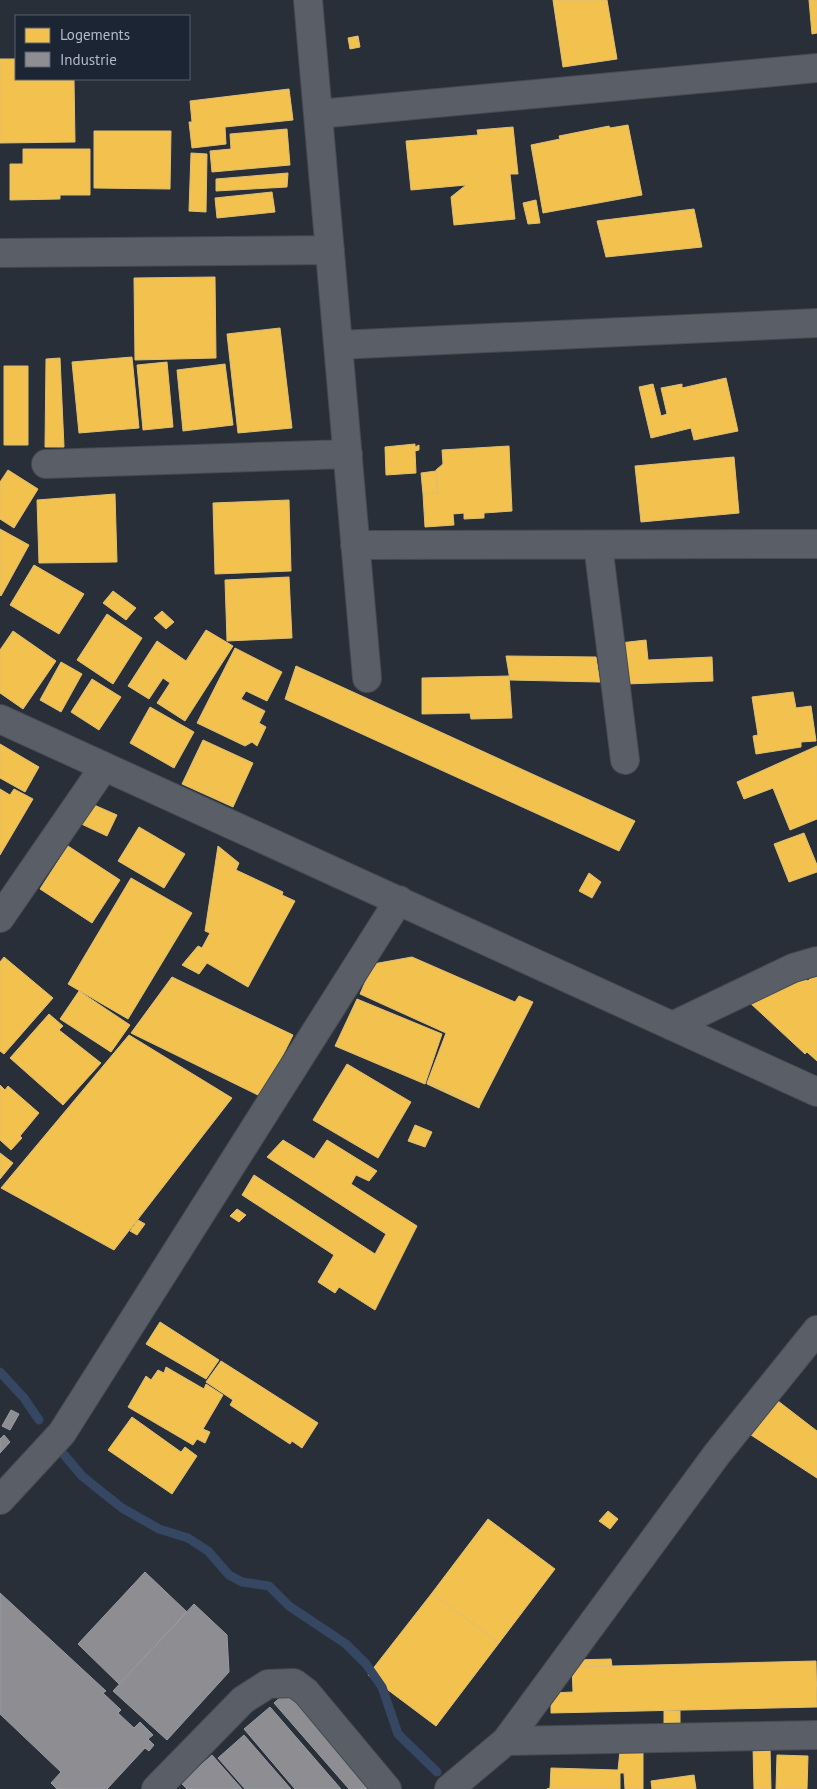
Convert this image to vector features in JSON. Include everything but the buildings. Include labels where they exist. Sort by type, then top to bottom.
[{"type":"street","points":[[308,0],[367,678]]},
{"type":"street","points":[[318,114],[817,68]]},
{"type":"street","points":[[0,253],[330,250]]},
{"type":"street","points":[[338,345],[817,323]]},
{"type":"street","points":[[46,464],[348,454]]},
{"type":"street","points":[[356,545],[817,544]]},
{"type":"street","points":[[598,545],[626,760]]},
{"type":"street","points":[[0,719],[817,1092]]},
{"type":"street","points":[[0,918],[104,767]]},
{"type":"street","points":[[0,1500],[62,1433],[399,900]]},
{"type":"street","points":[[672,1026],[793,968],[817,960]]},
{"type":"street","points":[[449,1789],[506,1741],[717,1454],[817,1330]]},
{"type":"street","points":[[156,1789],[243,1700],[268,1684],[294,1683],[306,1692],[387,1789]]},
{"type":"street","points":[[506,1741],[817,1735]]},
{"type":"waterway","points":[[0,1372],[24,1398],[39,1420]]},
{"type":"waterway","points":[[55,1444],[82,1476],[122,1508],[159,1529],[188,1538],[208,1551],[229,1575],[242,1582],[269,1586],[289,1606],[346,1644],[366,1664],[382,1687],[398,1734],[437,1772]]}]
